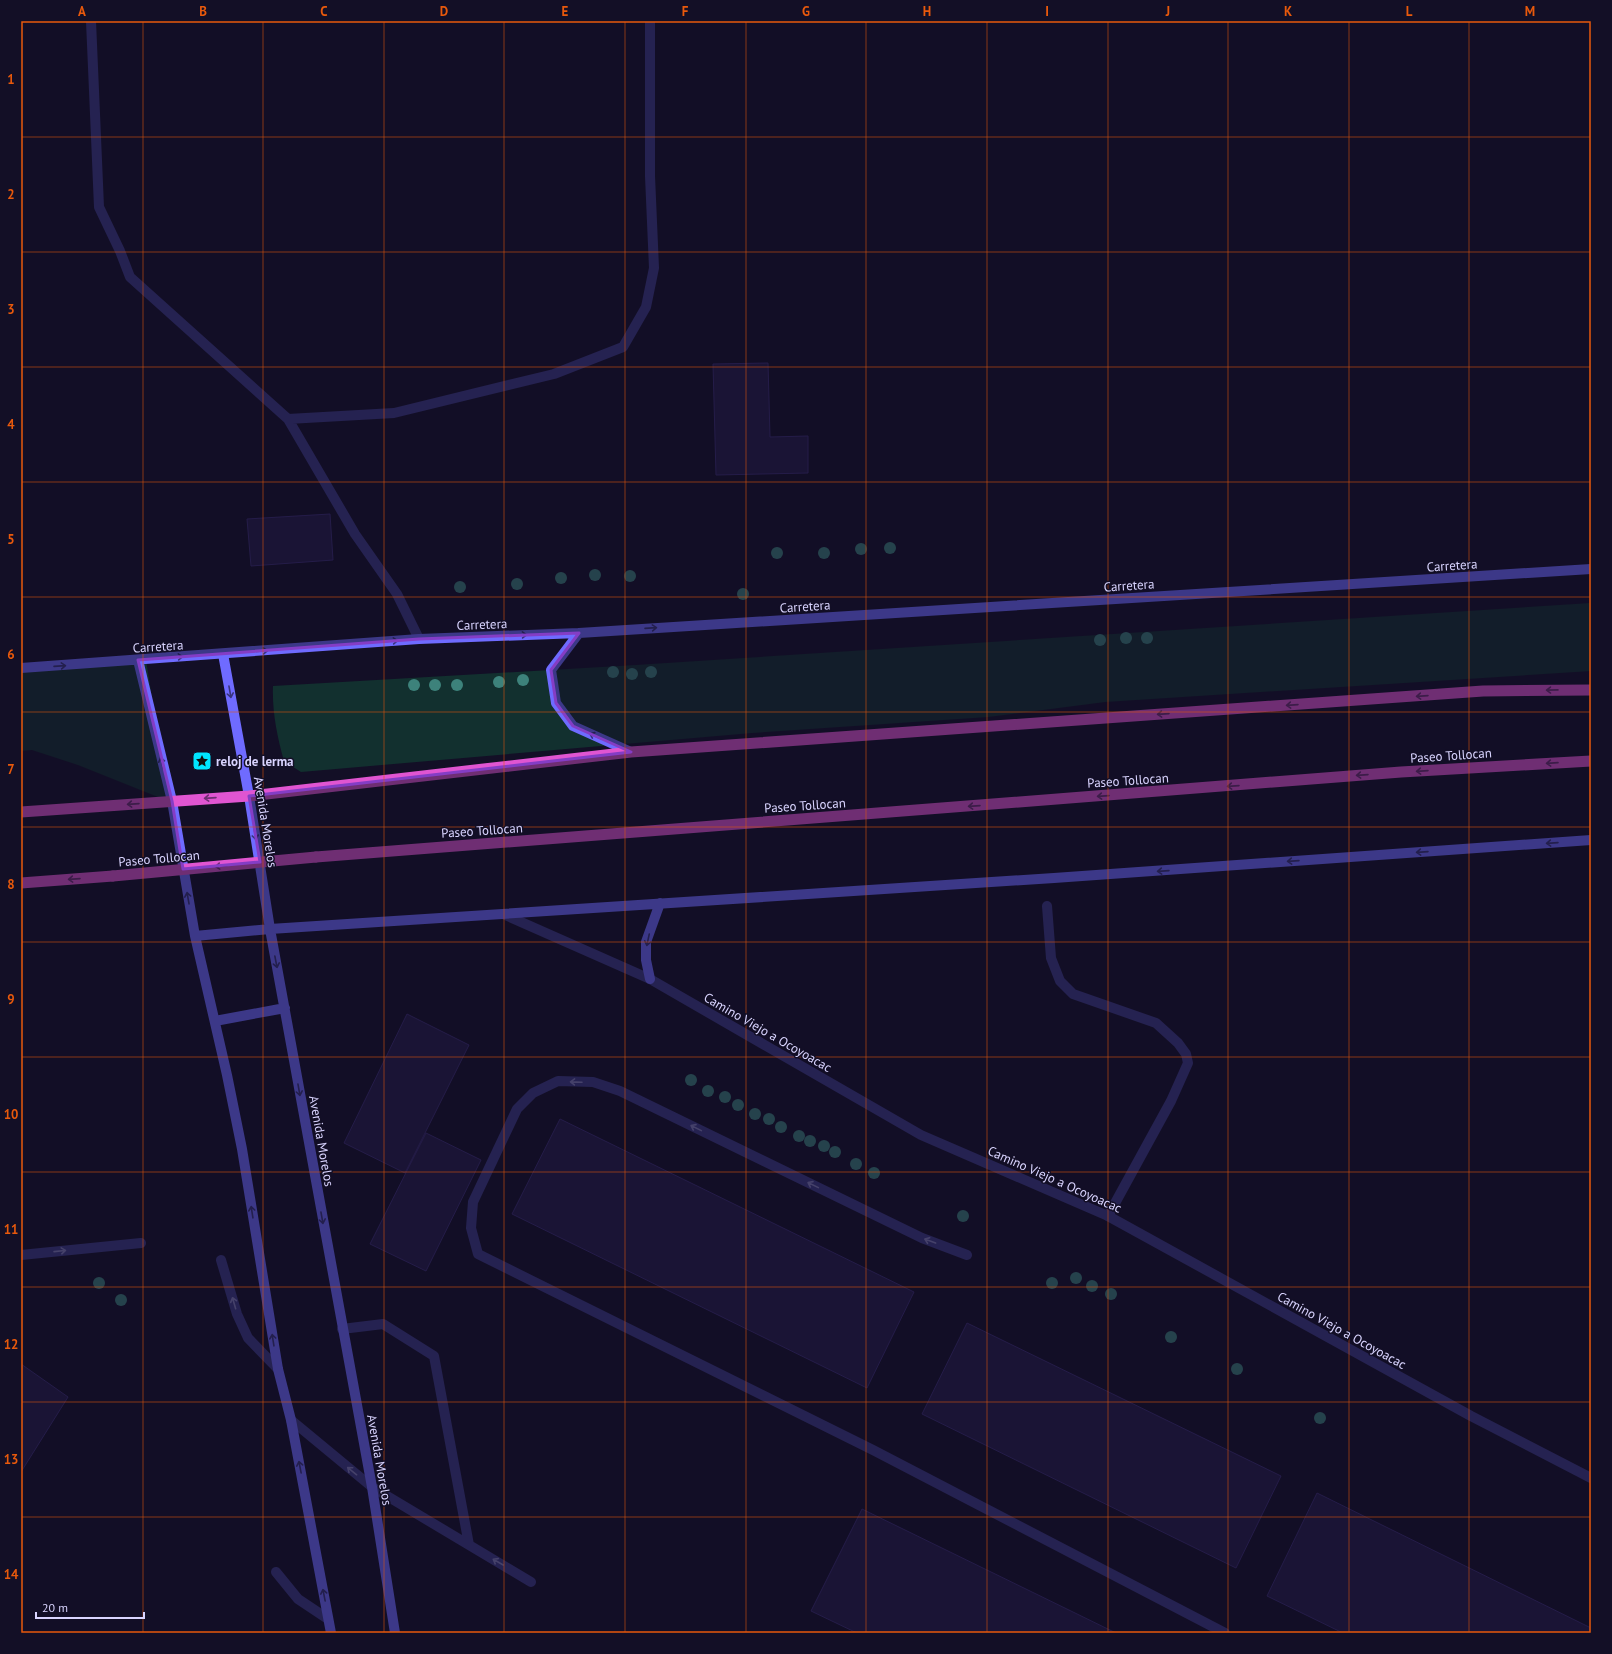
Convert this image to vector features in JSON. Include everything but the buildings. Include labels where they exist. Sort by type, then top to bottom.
[{"type":"highway","points":[[21,812],[249,796],[631,752],[1483,691],[1591,690]]},
{"type":"highway","name":"Paseo Tollocan","points":[[21,883],[316,857],[1393,773],[1591,761]]},
{"type":"main road","name":"Carretera","points":[[21,668],[419,639],[579,633],[1591,569]]},
{"type":"main road","points":[[579,633],[551,670],[556,703],[573,726],[631,752]]},
{"type":"main road","name":"Avenida Morelos","points":[[223,654],[249,796],[270,929],[372,1487],[395,1633]]},
{"type":"main road","points":[[138,660],[172,801],[195,936],[215,1021],[242,1150],[278,1369],[291,1420],[331,1633]]},
{"type":"main road","points":[[195,936],[270,929],[1062,878],[1591,840]]},
{"type":"main road","points":[[650,979],[646,960],[646,942],[660,904]]},
{"type":"main road","points":[[215,1021],[285,1008]]},
{"type":"street","points":[[92,21],[99,207],[120,251],[130,277],[288,419],[355,534],[397,594],[419,639]]},
{"type":"street","points":[[288,419],[394,413],[554,374],[623,346],[646,307],[654,268],[650,176],[650,21]]},
{"type":"street","points":[[1047,906],[1051,958],[1060,981],[1073,994],[1156,1023],[1178,1043],[1186,1054],[1188,1062],[1171,1101],[1108,1216]]},
{"type":"street","name":"Camino Viejo a Ocoyoacac","points":[[503,914],[650,979],[921,1135],[1108,1216],[1464,1412],[1591,1478]]},
{"type":"street","points":[[967,1255],[922,1238],[620,1090],[593,1082],[558,1081],[533,1094],[517,1109],[472,1202],[471,1228],[478,1254],[873,1450],[1225,1633]]},
{"type":"street","points":[[21,1255],[141,1243]]},
{"type":"street","points":[[221,1260],[237,1314],[248,1338],[278,1369]]},
{"type":"street","points":[[342,1329],[383,1324],[434,1356],[469,1545]]},
{"type":"street","points":[[291,1420],[372,1487],[531,1582]]},
{"type":"street","points":[[276,1572],[298,1599],[328,1619]]},
{"type":"highlighted area","points":[[579,633],[551,670],[556,703],[573,726],[631,752],[249,796],[260,862],[183,869],[172,801],[138,660],[419,639]]},
{"type":"green space","points":[[1591,603],[1591,671],[1105,702],[988,717],[752,733],[301,772],[284,761],[277,733],[273,705],[273,686],[636,665]]},
{"type":"green space","points":[[146,660],[168,801],[78,765],[32,750],[21,751],[21,667]]},
{"type":"place","name":"reloj de lerma","points":[[202,761]]}]
